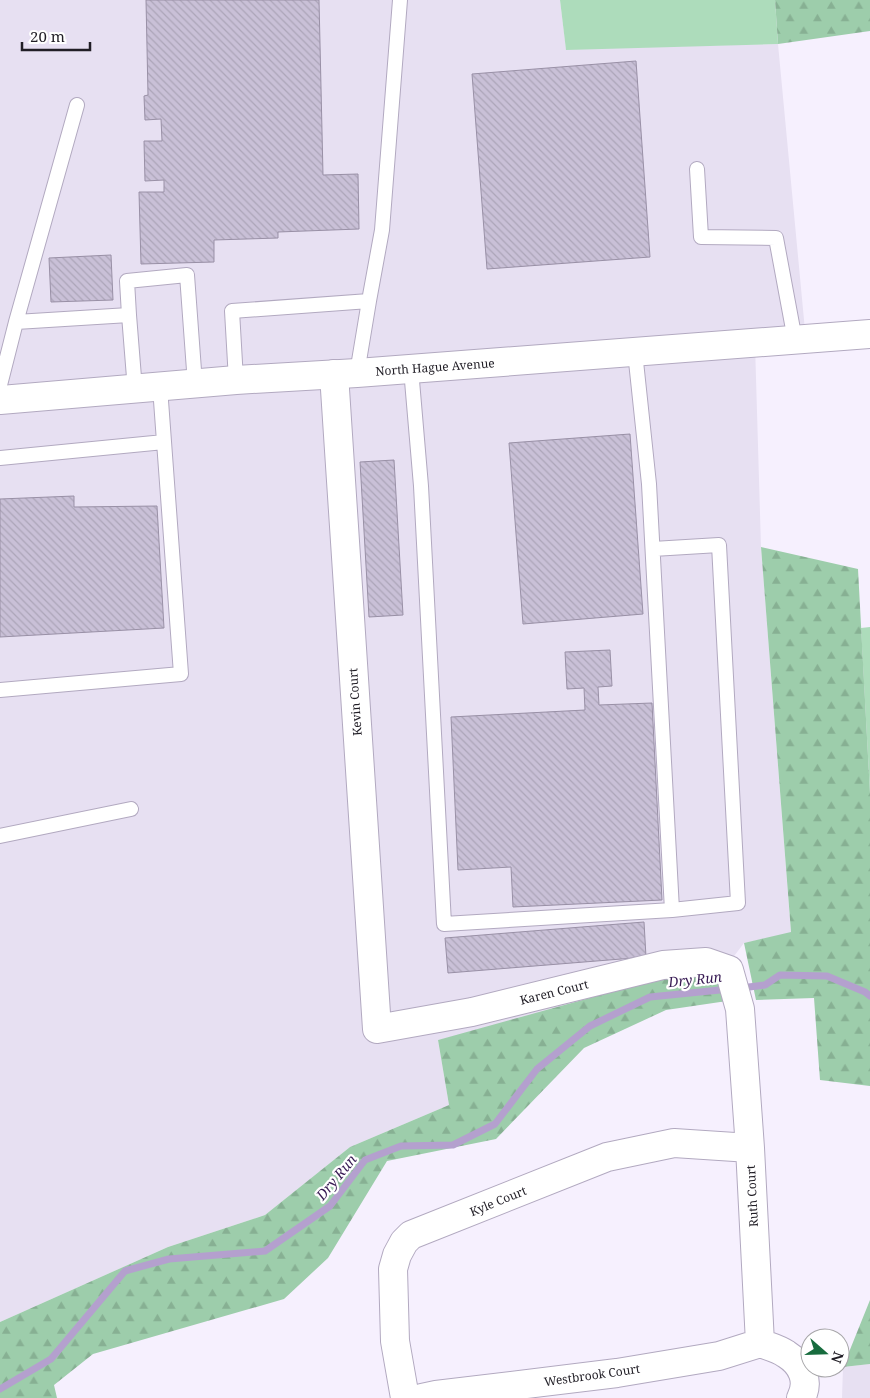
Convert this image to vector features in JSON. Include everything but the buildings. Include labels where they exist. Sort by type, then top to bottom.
[{"type":"street","name":"North Hague Avenue","points":[[0,400],[236,380],[345,374],[870,334]]},
{"type":"street","name":"Kevin Court","points":[[345,374],[377,1029]]},
{"type":"street","name":"Karen Court","points":[[377,1029],[472,1012],[662,965],[706,962],[730,970]]},
{"type":"street","name":"Ruth Court","points":[[730,970],[740,1009],[750,1148],[760,1343]]},
{"type":"street","name":"Kyle Court","points":[[405,1398],[395,1341],[393,1270],[397,1255],[404,1242],[411,1235],[608,1157],[674,1143],[750,1148]]},
{"type":"street","name":"Westbrook Court","points":[[422,1398],[617,1373],[719,1356],[760,1343]]},
{"type":"street","points":[[760,1343],[786,1354],[803,1371],[806,1389],[801,1398]]},
{"type":"lane","points":[[345,374],[369,301],[382,230],[400,0]]},
{"type":"lane","points":[[0,385],[77,105]]},
{"type":"lane","points":[[696,169],[701,236],[776,238],[794,340]]},
{"type":"lane","points":[[0,690],[181,674],[164,442],[147,388],[129,315],[127,281],[188,275],[195,384]]},
{"type":"lane","points":[[236,380],[232,311],[369,301]]},
{"type":"lane","points":[[16,322],[129,315]]},
{"type":"lane","points":[[635,352],[649,484],[672,910]]},
{"type":"lane","points":[[411,369],[421,486],[444,924],[672,910],[738,903],[719,545],[653,549]]},
{"type":"lane","points":[[0,458],[164,442]]},
{"type":"lane","points":[[0,836],[131,809]]},
{"type":"shaded area","points":[[0,0],[560,0],[566,49],[778,44],[806,341],[755,344],[761,547],[791,933],[744,943],[722,972],[438,1040],[449,1105],[350,1147],[265,1215],[168,1247],[0,1322]]},
{"type":"shaded area","points":[[870,1364],[870,1398],[842,1398],[843,1378],[850,1378],[850,1366]]},
{"type":"green space","points":[[560,0],[775,0],[778,44],[566,50]]},
{"type":"green space","points":[[775,0],[870,0],[870,31],[778,44]]},
{"type":"green space","points":[[761,547],[858,569],[870,793],[870,1086],[820,1080],[814,998],[756,1000],[744,943],[791,932]]},
{"type":"green space","points":[[870,627],[870,793],[861,628]]},
{"type":"green space","points":[[722,972],[727,1001],[666,1010],[584,1048],[496,1139],[387,1161],[328,1258],[284,1299],[93,1354],[54,1385],[57,1398],[0,1398],[0,1322],[168,1247],[265,1215],[350,1147],[449,1105],[438,1040],[669,976]]},
{"type":"green space","points":[[870,1300],[870,1364],[850,1366],[850,1350]]},
{"type":"waterway","name":"Dry Run","points":[[741,988],[765,985],[780,975],[827,976],[865,992],[870,996]]},
{"type":"waterway","name":"Dry Run","points":[[0,1389],[51,1359],[125,1271],[169,1259],[265,1251],[330,1206],[365,1160],[401,1146],[453,1145],[495,1124],[537,1069],[590,1026],[650,997],[730,989]]}]
